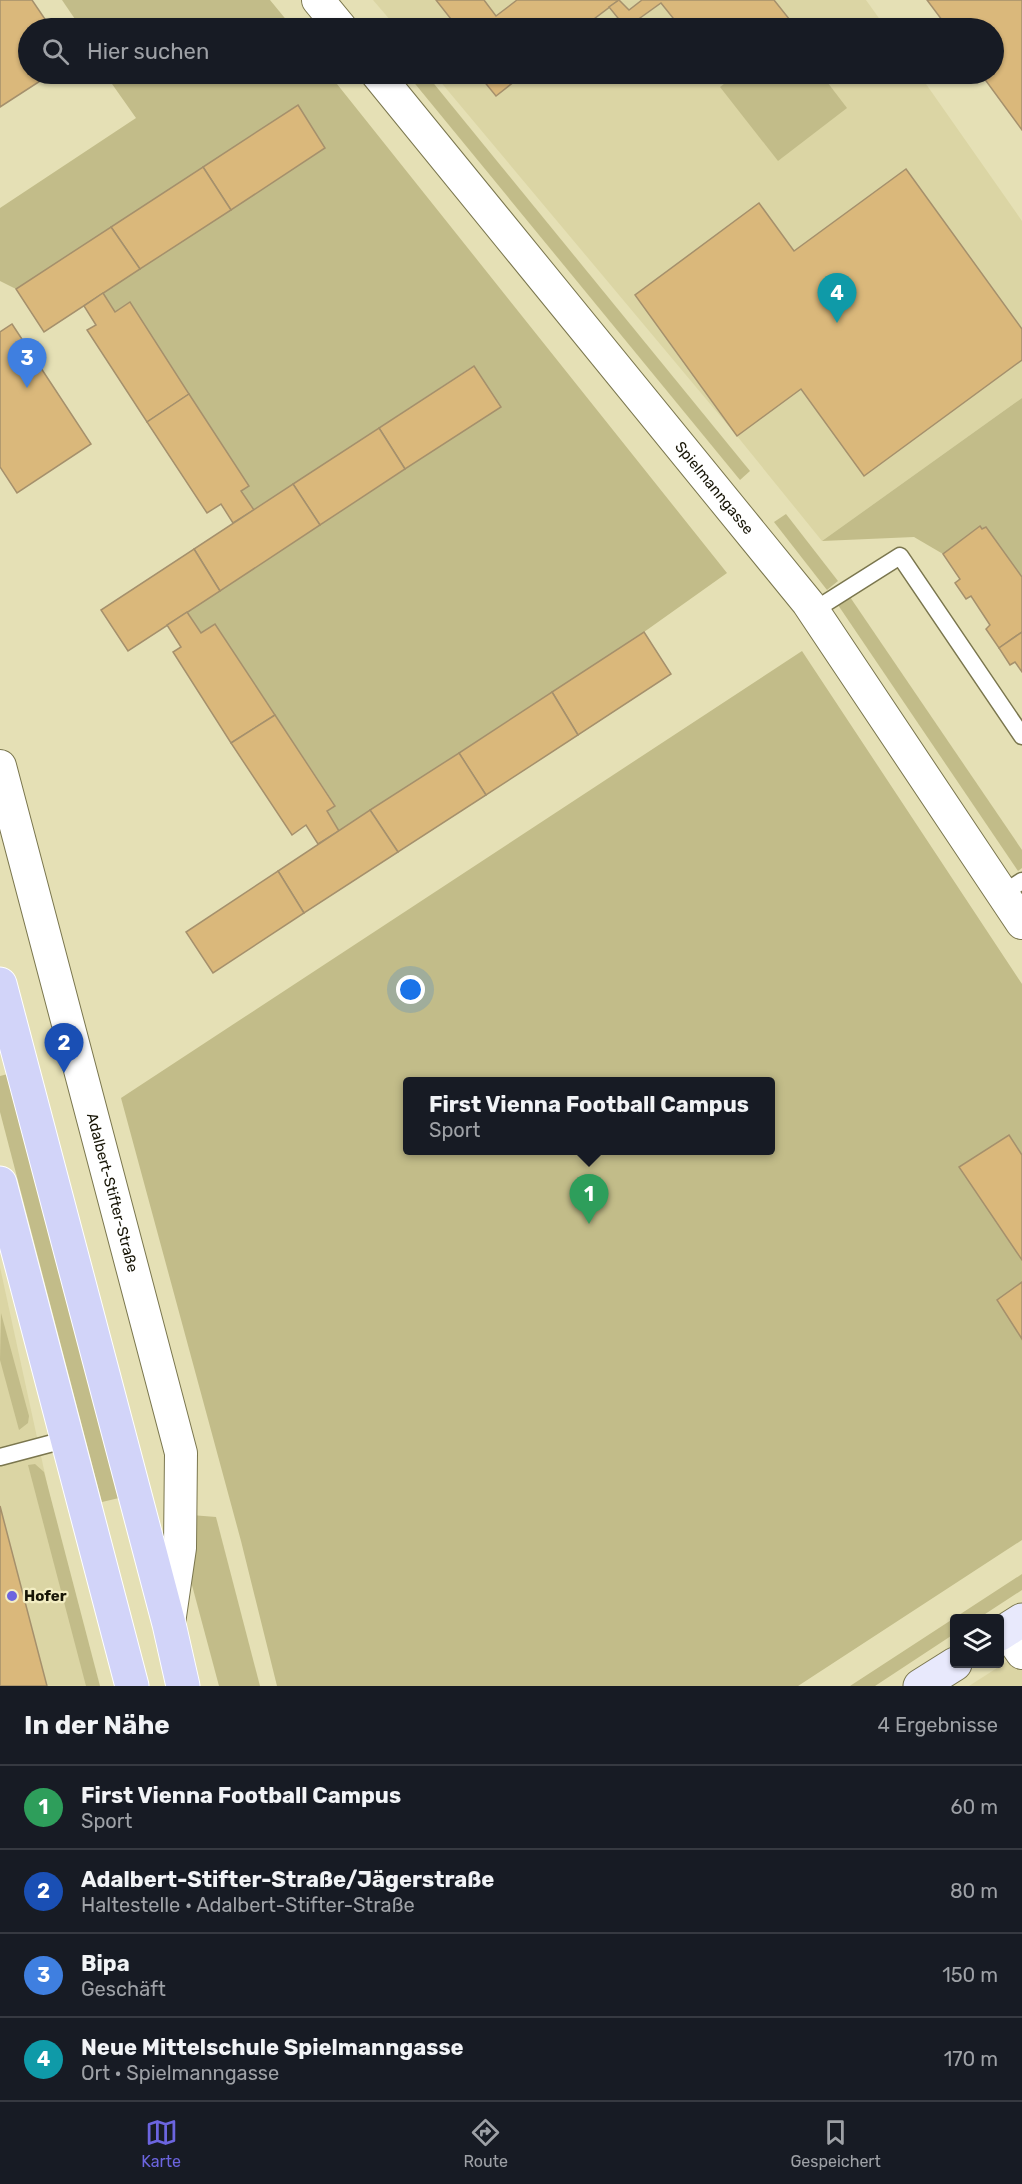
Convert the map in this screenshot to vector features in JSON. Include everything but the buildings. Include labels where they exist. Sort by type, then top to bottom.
[{"type":"main road","name":"Adalbert-Stifter-Straße","points":[[0,984],[169,1624],[183,1686]]},
{"type":"main road","points":[[0,1183],[132,1686]]},
{"type":"main road","points":[[920,1686],[950,1667]]},
{"type":"street","points":[[318,0],[333,18]]},
{"type":"street","name":"Spielmanngasse","points":[[385,84],[750,528],[813,611],[1012,888],[1022,923]]},
{"type":"street","name":"Adalbert-Stifter-Straße","points":[[0,766],[181,1453],[180,1548],[169,1624]]},
{"type":"lane","points":[[813,611],[900,556],[1022,736]]},
{"type":"lane","points":[[0,1457],[68,1439]]},
{"type":"shaded area","points":[[62,0],[270,0],[285,18],[74,18]]},
{"type":"shaded area","points":[[373,0],[866,0],[879,18],[388,18]]},
{"type":"shaded area","points":[[112,84],[337,84],[727,573],[644,632],[339,831],[327,811],[335,805],[215,624],[201,633],[187,612],[500,407],[473,366],[254,510],[241,491],[249,486],[130,303],[115,312],[103,293],[325,148],[298,105],[16,289],[0,281],[0,208],[136,118]]},
{"type":"shaded area","points":[[415,84],[434,84],[750,471],[740,480]]},
{"type":"shaded area","points":[[442,84],[926,84],[1022,221],[1022,398],[822,541]]},
{"type":"shaded area","points":[[724,84],[829,84],[847,108],[778,161],[720,87]]},
{"type":"shaded area","points":[[1022,398],[1022,577],[986,527],[982,529],[979,527],[943,554],[914,537],[822,541]]},
{"type":"shaded area","points":[[786,514],[838,581],[827,590],[774,522]]},
{"type":"shaded area","points":[[850,597],[1022,850],[1022,868],[1018,871],[838,605]]},
{"type":"shaded area","points":[[802,651],[1022,984],[1022,1540],[798,1686],[277,1686],[241,1541],[121,1098]]},
{"type":"shaded area","points":[[8,1074],[119,1498],[102,1502],[0,1112],[0,1076]]},
{"type":"shaded area","points":[[0,1267],[91,1686],[0,1686]]},
{"type":"shaded area","points":[[1,1313],[29,1416],[28,1423],[19,1430],[0,1360]]},
{"type":"shaded area","points":[[35,1464],[44,1472],[100,1686],[86,1686],[28,1465]]},
{"type":"shaded area","points":[[191,1515],[216,1517],[260,1686],[219,1686],[189,1574]]},
{"type":"shaded area","points":[[1022,1574],[1022,1590],[985,1614],[960,1614]]},
{"type":"shaded area","points":[[950,1621],[950,1637],[875,1686],[850,1686]]},
{"type":"shaded area","points":[[1022,1652],[1022,1686],[969,1686],[997,1668],[1004,1668],[1004,1664]]},
{"type":"place","name":"Neue Mittelschule Spielmanngasse","points":[[837,323]]},
{"type":"place","name":"Bipa","points":[[27,388]]},
{"type":"place","name":"Adalbert-Stifter-Straße/Jägerstraße","points":[[64,1073]]},
{"type":"place","name":"First Vienna Football Campus","points":[[589,1224]]},
{"type":"place","name":"Hofer","points":[[12,1596]]}]
